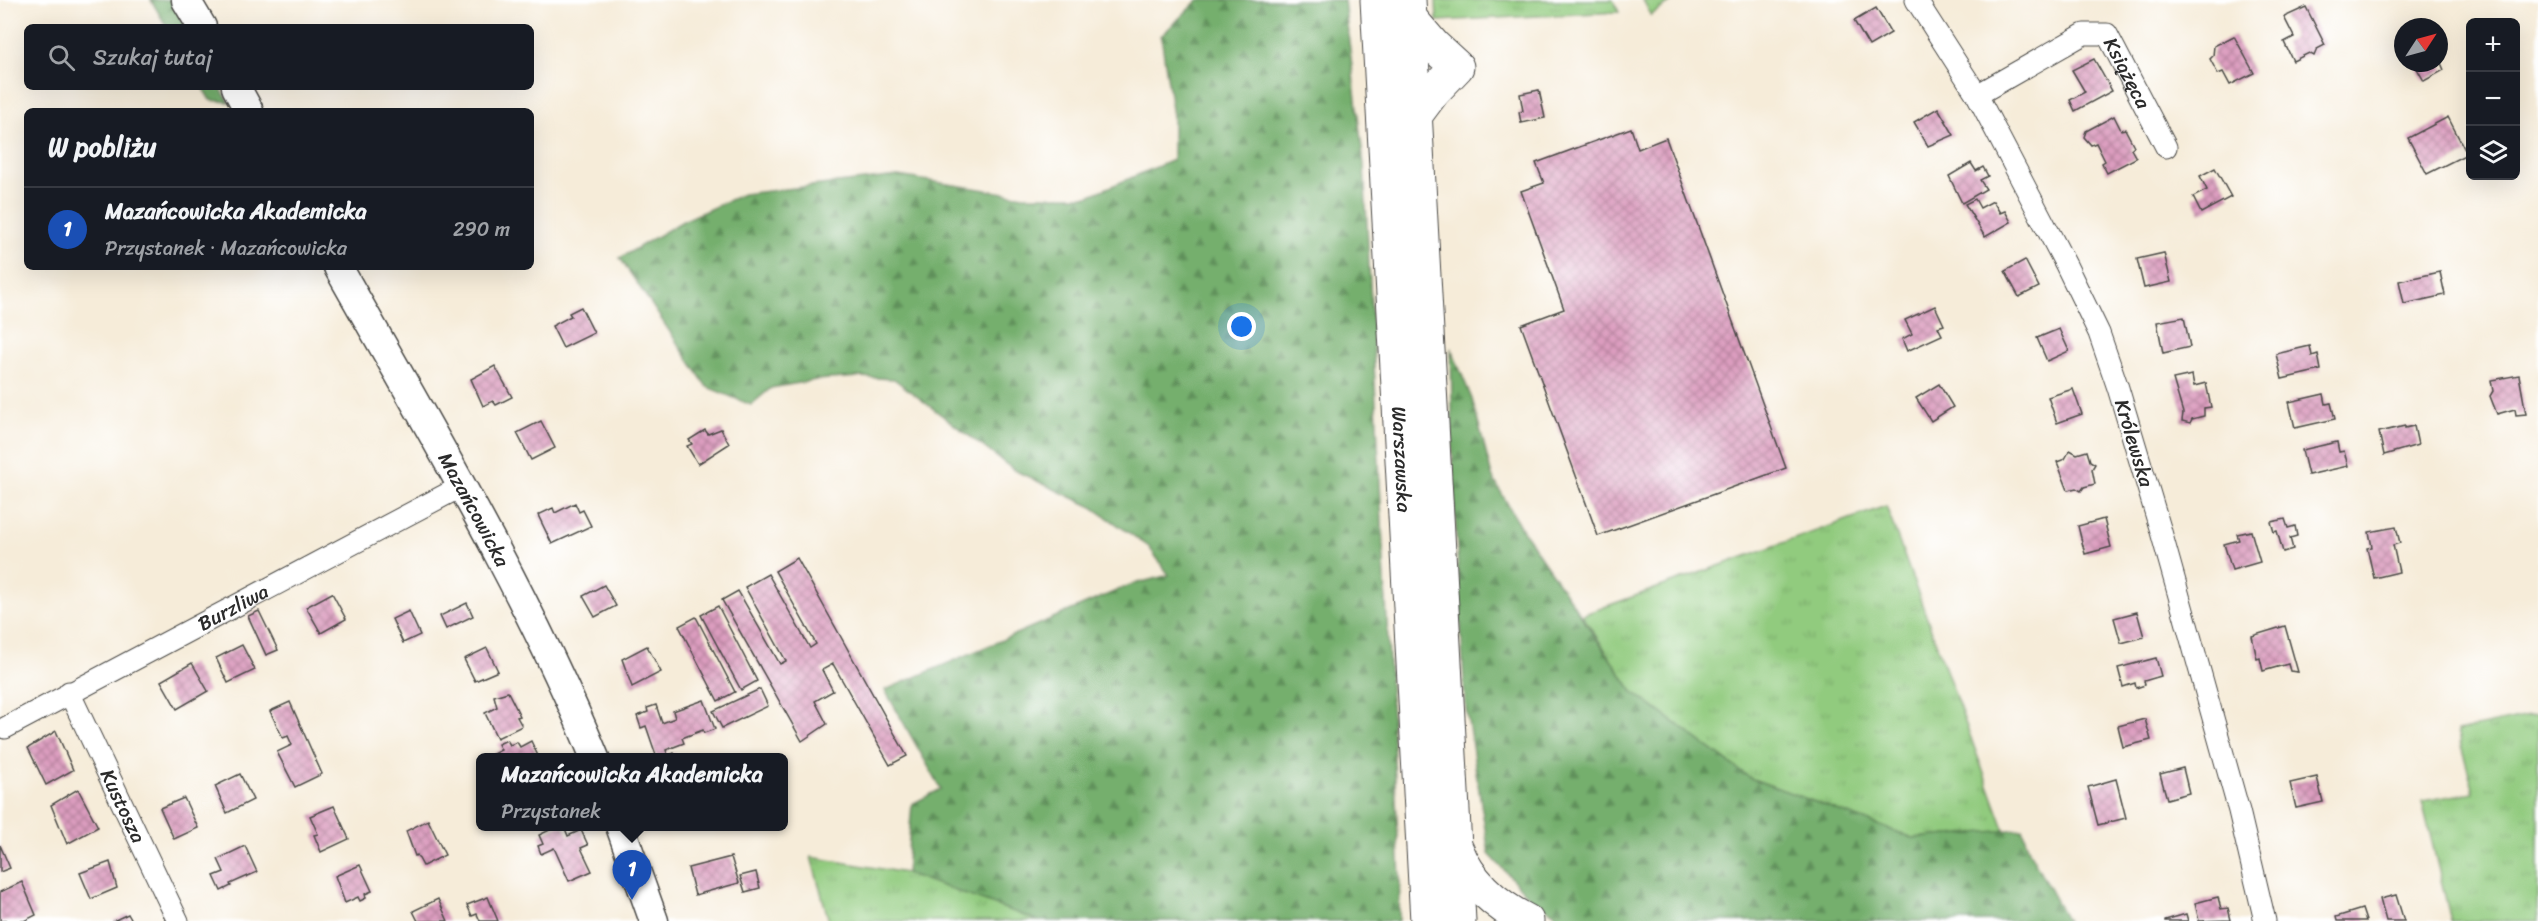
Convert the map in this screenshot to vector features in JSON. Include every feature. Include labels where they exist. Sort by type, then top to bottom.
[{"type":"main road","name":"Warszawska","points":[[1377,0],[1427,921]]},
{"type":"main road","name":"Warszawska","points":[[1409,9],[1459,921]]},
{"type":"main road","points":[[1409,9],[1434,46],[1457,67],[1432,92],[1415,116]]},
{"type":"main road","points":[[1455,842],[1467,870],[1487,894],[1509,912],[1527,921]]},
{"type":"street","points":[[186,0],[199,24]]},
{"type":"street","name":"Królewska","points":[[1916,0],[1977,95],[2066,265],[2103,344],[2160,528],[2239,812],[2265,921]]},
{"type":"street","name":"Książęca","points":[[1977,95],[2084,34],[2107,34],[2166,147]]},
{"type":"street","points":[[238,90],[247,108]]},
{"type":"street","name":"Mazańcowicka","points":[[340,270],[536,622],[593,753]]},
{"type":"street","name":"Burzliwa","points":[[5,728],[69,692],[462,486]]},
{"type":"street","name":"Kustosza","points":[[69,692],[178,921]]},
{"type":"street","points":[[622,831],[654,921]]},
{"type":"green space","points":[[151,0],[170,0],[184,24],[165,24]]},
{"type":"green space","points":[[1198,0],[1344,0],[1364,165],[1400,878],[1399,921],[1039,921],[906,873],[912,804],[941,789],[885,690],[1130,585],[1169,575],[1149,547],[1092,507],[1014,470],[894,379],[859,377],[816,380],[771,388],[751,405],[707,387],[620,258],[683,221],[743,194],[898,176],[1024,196],[1088,196],[1173,160],[1173,116],[1161,36]]},
{"type":"green space","points":[[1436,0],[1613,0],[1619,12],[1437,21]]},
{"type":"green space","points":[[1643,0],[1675,0],[1651,15]]},
{"type":"green space","points":[[204,90],[222,90],[229,102],[210,100]]},
{"type":"green space","points":[[1451,348],[1472,399],[1492,476],[1521,528],[1633,692],[1750,778],[1913,838],[2022,829],[2030,853],[2067,921],[1567,921],[1530,898],[1489,854],[1465,702],[1453,476]]},
{"type":"green space","points":[[1886,506],[2005,831],[1913,838],[1750,778],[1633,692],[1582,615]]},
{"type":"green space","points":[[2538,714],[2538,921],[2451,921],[2422,801],[2474,792],[2457,731]]},
{"type":"green space","points":[[811,857],[906,873],[1039,921],[829,921]]},
{"type":"building","points":[[2306,7],[2325,45],[2317,49],[2314,56],[2309,53],[2293,61],[2284,42],[2294,37],[2284,17]]},
{"type":"building","points":[[1876,8],[1891,33],[1869,46],[1854,21]]},
{"type":"building","points":[[2234,36],[2254,73],[2230,85],[2223,72],[2218,74],[2210,59],[2213,56],[2214,46]]},
{"type":"building","points":[[2094,59],[2112,91],[2075,111],[2070,100],[2085,92],[2072,70]]},
{"type":"building","points":[[2419,72],[2440,72],[2424,81]]},
{"type":"building","points":[[1539,90],[1545,118],[1521,123],[1519,112],[1523,111],[1520,94]]},
{"type":"building","points":[[1938,108],[1954,135],[1928,146],[1914,122]]},
{"type":"building","points":[[2114,116],[2121,130],[2125,129],[2134,146],[2131,149],[2136,158],[2107,173],[2102,163],[2105,161],[2096,143],[2091,145],[2084,137],[2086,131]]},
{"type":"building","points":[[2448,117],[2466,154],[2427,174],[2408,138]]},
{"type":"building","points":[[1631,128],[1638,149],[1666,138],[1786,468],[1598,536],[1521,325],[1564,309],[1521,191],[1544,183],[1536,163]]},
{"type":"building","points":[[1971,163],[1976,171],[1983,167],[1988,176],[1980,180],[1986,189],[1962,203],[1949,176]]},
{"type":"building","points":[[2215,168],[2231,197],[2201,213],[2193,197],[2207,190],[2200,176]]},
{"type":"building","points":[[1975,199],[1980,208],[1993,201],[2000,213],[2005,211],[2011,222],[1985,237],[1965,204]]},
{"type":"building","points":[[2164,253],[2171,282],[2144,288],[2137,259]]},
{"type":"building","points":[[2025,260],[2039,287],[2019,297],[2005,271]]},
{"type":"building","points":[[2440,272],[2445,295],[2404,304],[2399,281]]},
{"type":"building","points":[[1935,306],[1944,325],[1938,327],[1942,335],[1907,351],[1902,339],[1912,334],[1905,320]]},
{"type":"building","points":[[581,307],[594,333],[563,348],[552,326],[571,316],[569,313]]},
{"type":"building","points":[[2184,317],[2190,347],[2163,353],[2157,322]]},
{"type":"building","points":[[2059,329],[2069,351],[2047,361],[2037,338]]},
{"type":"building","points":[[2310,346],[2312,356],[2318,354],[2321,370],[2282,379],[2276,354]]},
{"type":"building","points":[[495,366],[512,397],[496,405],[493,401],[483,406],[471,379]]},
{"type":"building","points":[[2192,375],[2194,386],[2206,383],[2211,407],[2204,408],[2204,416],[2192,419],[2190,423],[2182,421],[2183,413],[2173,379]]},
{"type":"building","points":[[2519,375],[2526,414],[2516,415],[2515,409],[2497,414],[2490,396],[2493,391],[2491,380]]},
{"type":"building","points":[[1939,384],[1953,407],[1931,421],[1916,398]]},
{"type":"building","points":[[2073,389],[2082,414],[2057,423],[2048,397]]},
{"type":"building","points":[[2324,394],[2326,404],[2331,403],[2335,419],[2295,428],[2289,402]]},
{"type":"building","points":[[541,421],[555,448],[531,460],[517,433]]},
{"type":"building","points":[[2405,426],[2405,428],[2414,426],[2418,445],[2384,455],[2379,432]]},
{"type":"building","points":[[721,429],[729,444],[698,464],[687,446],[692,444],[689,440],[705,430],[708,434]]},
{"type":"building","points":[[2337,442],[2339,452],[2344,451],[2348,466],[2308,475],[2302,450]]},
{"type":"building","points":[[2070,450],[2077,454],[2087,451],[2090,461],[2095,464],[2092,469],[2095,484],[2084,487],[2081,491],[2076,488],[2068,490],[2057,462],[2065,459]]},
{"type":"building","points":[[575,503],[579,512],[583,510],[591,526],[552,544],[538,515],[553,508],[555,513]]},
{"type":"building","points":[[2104,519],[2111,547],[2085,554],[2078,526]]},
{"type":"building","points":[[2285,519],[2288,528],[2295,526],[2297,536],[2290,538],[2293,549],[2283,552],[2277,531],[2274,532],[2271,522]]},
{"type":"building","points":[[2396,527],[2400,543],[2393,545],[2399,572],[2374,578],[2367,548],[2372,547],[2369,532]]},
{"type":"building","points":[[2251,531],[2260,562],[2232,570],[2224,544],[2239,540],[2237,534]]},
{"type":"building","points":[[797,558],[907,756],[890,765],[833,664],[822,670],[833,691],[815,701],[827,724],[802,741],[722,600],[738,591],[780,664],[786,661],[745,587],[768,574],[810,648],[816,644],[775,571]]},
{"type":"building","points":[[604,585],[616,606],[595,617],[583,596]]},
{"type":"building","points":[[332,593],[346,619],[321,633],[306,607]]},
{"type":"building","points":[[467,603],[473,616],[446,629],[440,616]]},
{"type":"building","points":[[718,606],[757,681],[741,690],[701,615]]},
{"type":"building","points":[[259,611],[278,650],[266,655],[248,616]]},
{"type":"building","points":[[409,611],[420,635],[403,643],[392,619]]},
{"type":"building","points":[[2137,612],[2144,637],[2121,643],[2114,618]]},
{"type":"building","points":[[696,617],[735,692],[718,701],[679,626]]},
{"type":"building","points":[[2285,626],[2298,672],[2290,671],[2288,664],[2263,671],[2260,658],[2257,659],[2252,636]]},
{"type":"building","points":[[242,645],[255,670],[228,683],[216,658]]},
{"type":"building","points":[[647,646],[661,672],[632,687],[622,659]]},
{"type":"building","points":[[487,648],[498,671],[475,681],[464,659]]},
{"type":"building","points":[[2156,658],[2161,676],[2144,681],[2145,685],[2136,688],[2135,683],[2123,687],[2118,668]]},
{"type":"building","points":[[192,663],[208,691],[177,709],[161,681]]},
{"type":"building","points":[[760,689],[768,706],[722,728],[713,711]]},
{"type":"building","points":[[508,692],[520,716],[517,717],[522,726],[497,738],[485,713],[497,707],[494,696]]},
{"type":"building","points":[[704,700],[715,729],[704,733],[703,730],[682,738],[684,743],[666,750],[667,753],[655,753],[646,726],[641,728],[637,716],[648,712],[647,708],[656,705],[662,723],[675,718],[673,711]]},
{"type":"building","points":[[290,702],[322,774],[295,787],[277,752],[292,745],[288,736],[283,738],[270,711]]},
{"type":"building","points":[[2145,719],[2151,740],[2123,747],[2118,726]]},
{"type":"building","points":[[56,731],[73,770],[46,785],[28,748]]},
{"type":"building","points":[[507,740],[510,745],[517,742],[520,747],[531,741],[537,753],[495,753],[501,750],[498,744]]},
{"type":"building","points":[[2183,768],[2189,793],[2167,799],[2160,774]]},
{"type":"building","points":[[240,774],[253,800],[227,813],[215,786]]},
{"type":"building","points":[[2317,777],[2323,802],[2296,808],[2290,783]]},
{"type":"building","points":[[2116,779],[2126,818],[2098,825],[2088,787]]},
{"type":"building","points":[[78,789],[98,827],[67,844],[51,805]]},
{"type":"building","points":[[184,798],[198,828],[174,839],[160,808]]},
{"type":"building","points":[[334,806],[349,839],[321,852],[314,835],[318,834],[310,816]]},
{"type":"building","points":[[428,820],[445,855],[423,866],[417,855],[415,856],[406,831]]},
{"type":"building","points":[[547,831],[566,831],[568,836],[581,831],[588,845],[581,848],[592,871],[569,881],[554,848],[541,854],[538,846],[543,844],[539,835]]},
{"type":"building","points":[[0,845],[10,868],[0,872]]},
{"type":"building","points":[[245,846],[257,872],[230,884],[231,886],[221,891],[214,876],[224,872],[218,859]]},
{"type":"building","points":[[731,857],[739,883],[695,895],[688,868]]},
{"type":"building","points":[[110,862],[117,888],[91,899],[80,873]]},
{"type":"building","points":[[360,865],[372,891],[365,894],[366,898],[360,901],[358,897],[345,903],[335,876]]},
{"type":"building","points":[[756,872],[760,888],[745,892],[740,876]]},
{"type":"building","points":[[22,882],[36,915],[24,921],[0,921],[0,892]]},
{"type":"building","points":[[2396,895],[2404,921],[2386,921],[2380,899]]},
{"type":"building","points":[[488,897],[498,921],[480,921],[477,914],[472,916],[467,905]]},
{"type":"building","points":[[2218,897],[2221,909],[2228,908],[2231,920],[2199,921],[2195,903]]},
{"type":"building","points":[[438,899],[448,921],[418,921],[413,911]]},
{"type":"building","points":[[2362,909],[2366,921],[2337,921],[2336,917]]},
{"type":"building","points":[[128,914],[132,921],[113,921]]},
{"type":"building","points":[[2186,914],[2188,921],[2165,921],[2165,920]]},
{"type":"place","name":"Mazańcowicka Akademicka","points":[[632,900]]}]
